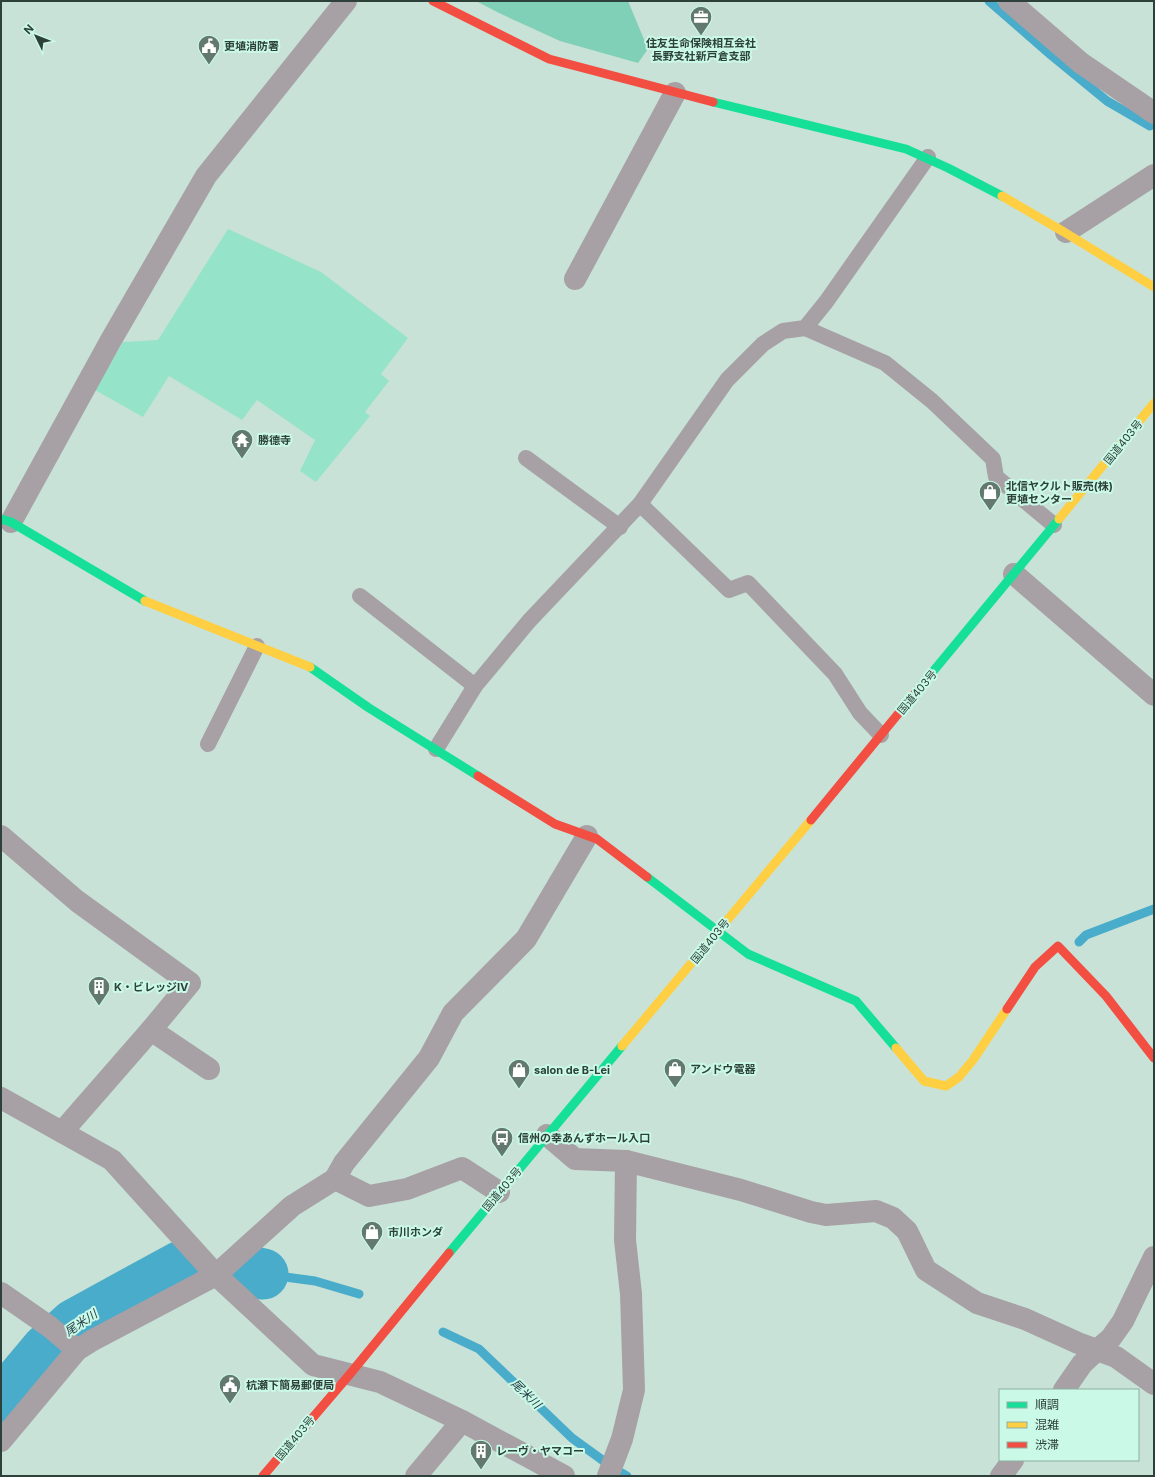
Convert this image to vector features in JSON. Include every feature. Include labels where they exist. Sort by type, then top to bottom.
[{"type":"main road","points":[[433,1],[549,59],[675,93],[906,149],[928,157],[1000,194],[1066,232],[1154,287]]},
{"type":"main road","name":"国道403号","points":[[263,1476],[350,1374],[499,1192],[718,932],[1154,404]]},
{"type":"main road","points":[[6,521],[150,604],[306,665],[368,708],[555,824],[597,839],[748,954],[856,1001],[924,1081],[946,1086],[959,1077],[973,1060],[1035,967],[1058,946],[1106,996],[1154,1058]]},
{"type":"street","points":[[6,521],[206,176],[346,1]]},
{"type":"street","points":[[1008,1],[1081,63],[1154,113]]},
{"type":"street","points":[[575,279],[675,93]]},
{"type":"street","points":[[1066,232],[1154,175]]},
{"type":"street","points":[[1014,574],[1154,695]]},
{"type":"street","points":[[1,836],[77,901],[190,983],[62,1132]]},
{"type":"street","points":[[1,1441],[74,1347],[93,1340],[216,1275],[292,1206],[335,1179],[344,1163],[429,1058],[453,1013],[526,939],[587,836]]},
{"type":"street","points":[[151,1030],[209,1069]]},
{"type":"street","points":[[1,1098],[112,1160],[216,1275],[313,1365],[380,1382],[462,1421],[564,1476]]},
{"type":"street","points":[[547,1135],[575,1159],[626,1161],[741,1190],[811,1212],[826,1215],[876,1211],[893,1218],[907,1231],[926,1270],[977,1303],[1025,1319],[1078,1343],[1116,1357],[1154,1384]]},
{"type":"street","points":[[608,1476],[622,1439],[634,1390],[630,1294],[625,1240],[626,1161]]},
{"type":"street","points":[[335,1179],[369,1196],[408,1189],[462,1168],[499,1192]]},
{"type":"street","points":[[1065,1389],[1082,1364],[1111,1338],[1123,1321],[1154,1257]]},
{"type":"street","points":[[1,1293],[50,1327],[74,1347]]},
{"type":"street","points":[[416,1476],[462,1421]]},
{"type":"street","points":[[1001,1476],[1011,1461]]},
{"type":"lane","points":[[805,328],[826,302],[928,157]]},
{"type":"lane","points":[[436,749],[475,686],[529,621],[640,504],[727,380],[763,344],[783,331],[805,328],[885,363],[932,402],[993,459],[996,477],[1054,525]]},
{"type":"lane","points":[[526,458],[620,526]]},
{"type":"lane","points":[[640,504],[729,590],[748,583],[835,674],[860,713],[881,735]]},
{"type":"lane","points":[[360,596],[475,686]]},
{"type":"lane","points":[[208,744],[257,646]]},
{"type":"green space","points":[[476,1],[628,1],[648,49],[638,63],[560,41]]},
{"type":"green space","points":[[228,229],[321,272],[408,338],[381,374],[389,381],[365,412],[370,416],[316,482],[300,471],[315,440],[257,400],[242,420],[169,376],[143,417],[95,390],[123,342],[158,340]]},
{"type":"waterway","points":[[989,1],[1107,101],[1150,126]]},
{"type":"waterway","points":[[1079,942],[1086,935],[1154,909]]},
{"type":"waterway","name":"尾米川","points":[[1,1404],[46,1350],[75,1324],[181,1266]]},
{"type":"waterway","name":"尾米川","points":[[249,1271],[263,1274]]},
{"type":"waterway","points":[[263,1274],[315,1281],[359,1294]]},
{"type":"waterway","name":"尾米川","points":[[443,1332],[479,1349],[572,1438],[605,1462]]},
{"type":"waterway","name":"尾米川","points":[[622,1473],[627,1476]]},
{"type":"traffic: fast","points":[[713,102],[906,149],[948,168],[1002,196]]},
{"type":"traffic: fast","points":[[1,519],[11,522],[145,601]]},
{"type":"traffic: fast","points":[[921,686],[1059,519]]},
{"type":"traffic: fast","points":[[310,667],[369,708],[478,776]]},
{"type":"traffic: fast","points":[[647,877],[748,954],[856,1001],[896,1048]]},
{"type":"traffic: fast","points":[[449,1253],[622,1046]]},
{"type":"traffic: slow","points":[[1002,196],[1154,287]]},
{"type":"traffic: slow","points":[[1059,519],[1154,403]]},
{"type":"traffic: slow","points":[[145,601],[310,667]]},
{"type":"traffic: slow","points":[[622,1046],[811,820]]},
{"type":"traffic: slow","points":[[896,1048],[924,1081],[946,1086],[959,1077],[973,1060],[1007,1009]]},
{"type":"traffic: jam","points":[[433,1],[549,59],[713,102]]},
{"type":"traffic: jam","points":[[811,820],[921,686]]},
{"type":"traffic: jam","points":[[478,776],[555,824],[597,839],[647,877]]},
{"type":"traffic: jam","points":[[1007,1009],[1035,967],[1058,946],[1106,996],[1154,1058]]},
{"type":"traffic: jam","points":[[263,1476],[350,1374],[449,1253]]},
{"type":"place","name":"住友生命保険相互会社 長野支社新戸倉支部","points":[[701,36]]},
{"type":"place","name":"更埴消防署","points":[[209,66]]},
{"type":"place","name":"勝德寺","points":[[242,460]]},
{"type":"place","name":"北信ヤクルト販売(株) 更埴センター","points":[[990,512]]},
{"type":"place","name":"K・ビレッジⅣ","points":[[99,1006]]},
{"type":"place","name":"アンドウ電器","points":[[675,1088]]},
{"type":"place","name":"salon de B-Lei","points":[[519,1090]]},
{"type":"place","name":"信州の幸あんずホール入口","points":[[502,1158]]},
{"type":"place","name":"市川ホンダ","points":[[372,1252]]},
{"type":"place","name":"杭瀬下簡易郵便局","points":[[230,1404]]},
{"type":"place","name":"レーヴ・ヤマコー","points":[[481,1470]]}]
